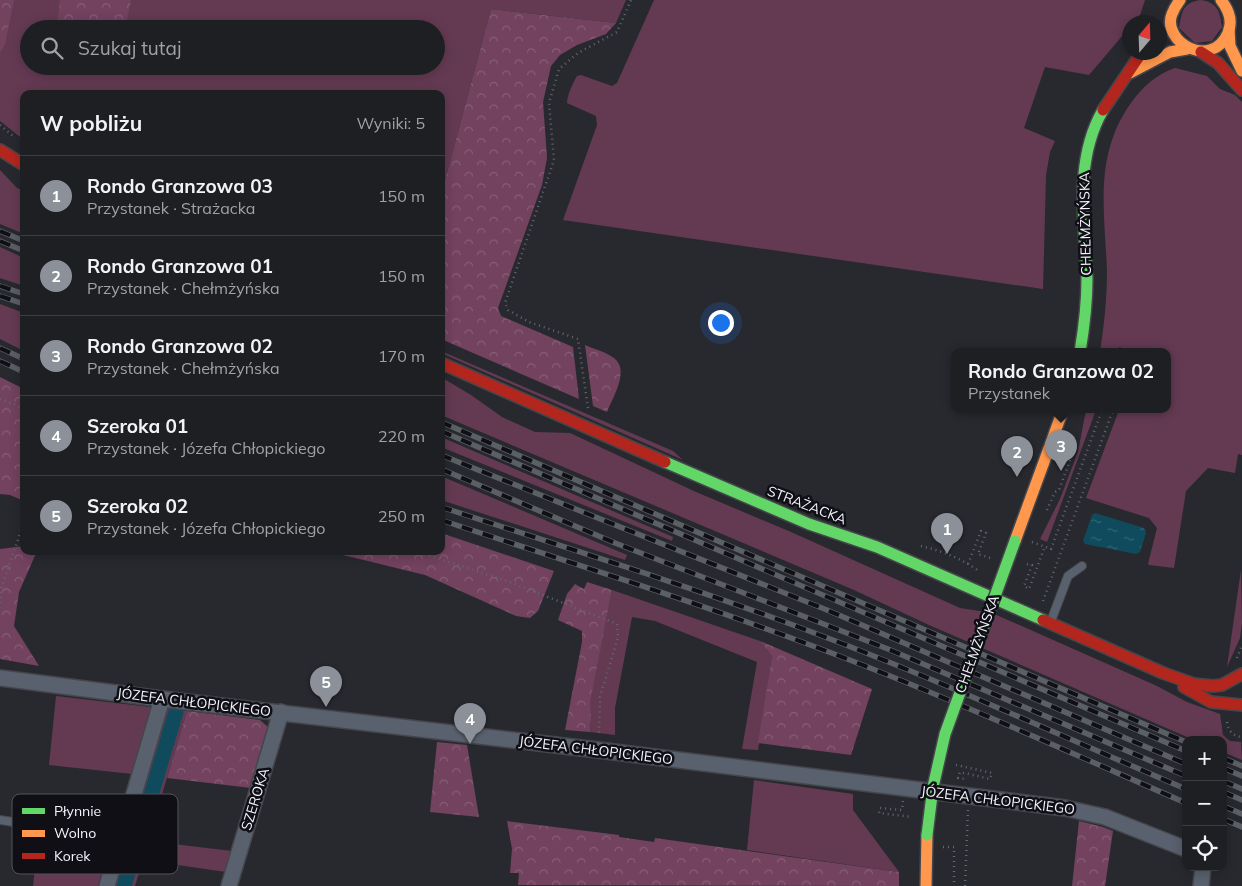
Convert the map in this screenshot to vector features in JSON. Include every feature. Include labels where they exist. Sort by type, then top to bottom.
[{"type":"street","points":[[1167,26],[1180,0]]},
{"type":"street","points":[[1221,0],[1229,14],[1230,46],[1242,71]]},
{"type":"street","points":[[1172,14],[1171,28],[1177,40],[1188,49],[1209,55],[1242,90]]},
{"type":"street","points":[[1201,52],[1217,47],[1224,41],[1230,29]]},
{"type":"street","name":"CHEŁMŻYŃSKA","points":[[1125,76],[1170,52],[1188,49]]},
{"type":"street","name":"CHEŁMŻYŃSKA","points":[[1080,348],[1086,297],[1082,198],[1084,162],[1089,140],[1098,118],[1109,97],[1135,60]]},
{"type":"street","points":[[0,150],[20,163]]},
{"type":"street","name":"STRAŻACKA","points":[[445,365],[809,524],[877,547],[1163,673],[1212,688],[1230,682],[1242,674]]},
{"type":"street","name":"CHEŁMŻYŃSKA","points":[[926,886],[928,835],[934,781],[945,734],[1062,413]]},
{"type":"street","name":"STRAŻACKA","points":[[1163,673],[1200,699],[1222,705],[1242,705]]},
{"type":"street","name":"JÓZEFA CHŁOPICKIEGO","points":[[0,678],[598,750],[1080,811],[1105,817],[1182,848]]},
{"type":"street","points":[[134,794],[162,699]]},
{"type":"street","name":"SZEROKA","points":[[229,886],[281,712]]},
{"type":"street","points":[[1201,886],[1203,871]]},
{"type":"street","points":[[107,886],[111,874]]},
{"type":"lane","points":[[1050,623],[1068,576],[1082,566]]},
{"type":"path","points":[[588,411],[578,339],[529,322],[508,310],[506,303],[554,160],[549,103],[559,69],[578,53],[617,32],[631,0]]},
{"type":"path","points":[[0,399],[20,408]]},
{"type":"path","points":[[1031,542],[1051,549],[1101,413]]},
{"type":"path","points":[[1041,607],[1112,413]]},
{"type":"path","points":[[1055,492],[1059,490],[1072,455],[1070,451]]},
{"type":"path","points":[[968,564],[981,531],[986,533],[978,554],[988,558]]},
{"type":"path","points":[[0,604],[1,588],[20,533]]},
{"type":"path","points":[[1027,564],[1032,565],[1024,586],[1029,588],[1045,546]]},
{"type":"path","points":[[427,555],[507,581],[617,624],[618,637],[600,697],[598,750]]},
{"type":"path","points":[[959,766],[992,773],[990,779],[960,772],[958,778],[964,779]]},
{"type":"path","points":[[902,807],[902,810],[880,808],[879,813],[909,816]]},
{"type":"path","points":[[965,886],[968,818]]},
{"type":"path","points":[[942,847],[954,847],[954,886]]},
{"type":"shaded area","points":[[0,0],[626,0],[616,23],[491,9],[445,180],[445,90],[20,90],[20,137],[0,121]]},
{"type":"shaded area","points":[[654,0],[1145,0],[1140,15],[1122,15],[1122,36],[1089,75],[1045,67],[1024,128],[1055,141],[1050,152],[1046,175],[1043,289],[563,220],[597,125],[596,116],[567,103],[570,89],[577,76],[581,75],[612,86],[617,83]]},
{"type":"shaded area","points":[[1200,0],[1214,5],[1220,17],[1222,27],[1212,41],[1195,43],[1179,28],[1182,13],[1186,6]]},
{"type":"shaded area","points":[[1175,68],[1207,76],[1220,89],[1235,95],[1242,102],[1242,455],[1238,454],[1235,473],[1208,468],[1186,491],[1174,568],[1148,564],[1157,528],[1149,518],[1086,498],[1118,413],[1171,413],[1171,348],[1100,348],[1107,282],[1104,185],[1111,143],[1119,123],[1131,103],[1150,82]]},
{"type":"shaded area","points":[[0,170],[20,189],[20,232],[0,224]]},
{"type":"shaded area","points":[[0,247],[20,256],[20,285],[0,278]]},
{"type":"shaded area","points":[[0,304],[20,312],[20,349],[0,339]]},
{"type":"shaded area","points":[[445,353],[673,451],[683,460],[445,355]]},
{"type":"shaded area","points":[[445,379],[502,417],[535,432],[570,433],[696,492],[791,532],[960,608],[992,613],[1157,686],[1187,702],[1220,714],[1224,736],[1185,736],[929,625],[854,590],[445,417]]},
{"type":"shaded area","points":[[1085,413],[1095,413],[1047,542],[1040,539],[1060,499],[1078,452]]},
{"type":"shaded area","points":[[445,439],[673,537],[672,541],[445,449]]},
{"type":"shaded area","points":[[445,478],[627,555],[625,560],[445,501]]},
{"type":"shaded area","points":[[1241,570],[1242,623],[1240,638],[1227,667]]},
{"type":"shaded area","points":[[612,590],[760,641],[772,656],[758,750],[742,749],[757,662],[655,621],[632,617],[615,708],[615,735],[590,732],[589,702]]},
{"type":"shaded area","points":[[56,696],[150,707],[151,711],[132,774],[49,765]]},
{"type":"shaded area","points":[[165,707],[187,711],[162,794],[140,794]]},
{"type":"shaded area","points":[[1227,738],[1230,741],[1241,742],[1242,760],[1227,754]]},
{"type":"shaded area","points":[[754,780],[853,794],[853,810],[899,872],[747,850]]},
{"type":"shaded area","points":[[178,845],[232,851],[226,872],[178,865]]},
{"type":"shaded area","points":[[34,874],[101,874],[98,886],[33,886]]},
{"type":"shaded area","points":[[116,874],[139,874],[135,886],[113,886]]},
{"type":"green space","points":[[0,0],[14,0],[5,44],[0,53]]},
{"type":"green space","points":[[60,0],[131,0],[127,20],[58,20]]},
{"type":"green space","points":[[491,9],[616,23],[606,34],[577,45],[560,55],[551,66],[543,102],[547,158],[542,185],[498,308],[501,316],[573,347],[579,399],[445,341],[445,180]]},
{"type":"green space","points":[[585,345],[607,354],[619,363],[619,384],[607,412],[593,406]]},
{"type":"green space","points":[[0,377],[20,387],[20,499],[10,495],[0,494]]},
{"type":"green space","points":[[445,534],[554,571],[538,611],[530,618],[516,616],[425,575],[343,555],[445,555]]},
{"type":"green space","points":[[20,546],[20,555],[35,555],[19,592],[14,626],[39,666],[0,659],[0,549]]},
{"type":"green space","points":[[587,582],[612,590],[590,702],[590,732],[565,730],[582,642],[582,631],[558,620],[567,594],[575,584],[584,589]]},
{"type":"green space","points":[[760,641],[872,689],[851,755],[758,743],[772,656]]},
{"type":"green space","points":[[187,711],[260,720],[269,728],[251,788],[167,778]]},
{"type":"green space","points":[[437,742],[467,745],[479,817],[430,812]]},
{"type":"green space","points":[[507,821],[619,835],[619,837],[654,842],[655,838],[899,872],[899,886],[518,885],[519,873],[510,873],[512,849]]},
{"type":"green space","points":[[1079,821],[1113,831],[1105,886],[1072,886]]},
{"type":"water","points":[[1095,513],[1144,528],[1146,533],[1140,552],[1136,554],[1085,544],[1083,541],[1092,515]]},
{"type":"waterway","points":[[151,794],[176,712]]},
{"type":"waterway","points":[[124,886],[128,874]]},
{"type":"railway","points":[[0,231],[20,239]]},
{"type":"railway","points":[[0,241],[20,249]]},
{"type":"railway","points":[[0,286],[20,293]]},
{"type":"railway","points":[[0,296],[20,303]]},
{"type":"railway","points":[[0,348],[20,357]]},
{"type":"railway","points":[[0,361],[20,370]]},
{"type":"railway","points":[[445,424],[1182,740]]},
{"type":"railway","points":[[445,433],[1182,749]]},
{"type":"railway","points":[[445,457],[827,610],[1182,762]]},
{"type":"railway","points":[[445,471],[615,543],[888,649],[1182,774]]},
{"type":"railway","points":[[445,508],[677,584],[817,634],[956,690],[1182,787]]},
{"type":"railway","points":[[445,521],[674,597],[813,646],[954,702],[1182,801]]},
{"type":"railway","points":[[1227,760],[1242,766]]},
{"type":"railway","points":[[1227,770],[1242,776]]},
{"type":"railway","points":[[1227,783],[1242,789]]},
{"type":"railway","points":[[1227,794],[1242,800]]},
{"type":"railway","points":[[1227,808],[1242,814]]},
{"type":"railway","points":[[1227,821],[1242,827]]},
{"type":"traffic: fast","points":[[1081,348],[1087,288],[1083,215],[1084,172],[1094,130],[1103,110]]},
{"type":"traffic: fast","points":[[665,462],[809,524],[877,547],[1043,620]]},
{"type":"traffic: fast","points":[[927,835],[933,787],[945,734],[1015,541]]},
{"type":"traffic: slow","points":[[1180,0],[1172,14],[1171,24],[1174,34],[1180,42],[1200,51],[1211,50],[1220,44],[1228,33],[1229,16],[1221,0]]},
{"type":"traffic: slow","points":[[1229,29],[1230,46],[1242,71]]},
{"type":"traffic: slow","points":[[1130,73],[1170,52],[1187,49]]},
{"type":"traffic: slow","points":[[1015,541],[1062,413]]},
{"type":"traffic: slow","points":[[926,886],[927,835]]},
{"type":"traffic: jam","points":[[1201,52],[1218,63],[1242,90]]},
{"type":"traffic: jam","points":[[1103,110],[1137,60]]},
{"type":"traffic: jam","points":[[0,150],[20,162]]},
{"type":"traffic: jam","points":[[445,365],[665,462]]},
{"type":"traffic: jam","points":[[1043,620],[1163,673],[1194,684],[1222,685],[1242,674]]},
{"type":"traffic: jam","points":[[1184,687],[1211,702],[1242,705]]},
{"type":"place","name":"Rondo Granzowa 02","points":[[1061,471]]},
{"type":"place","name":"Rondo Granzowa 01","points":[[1017,477]]},
{"type":"place","name":"Rondo Granzowa 03","points":[[947,554]]},
{"type":"place","name":"Szeroka 02","points":[[326,707]]},
{"type":"place","name":"Szeroka 01","points":[[470,744]]}]
